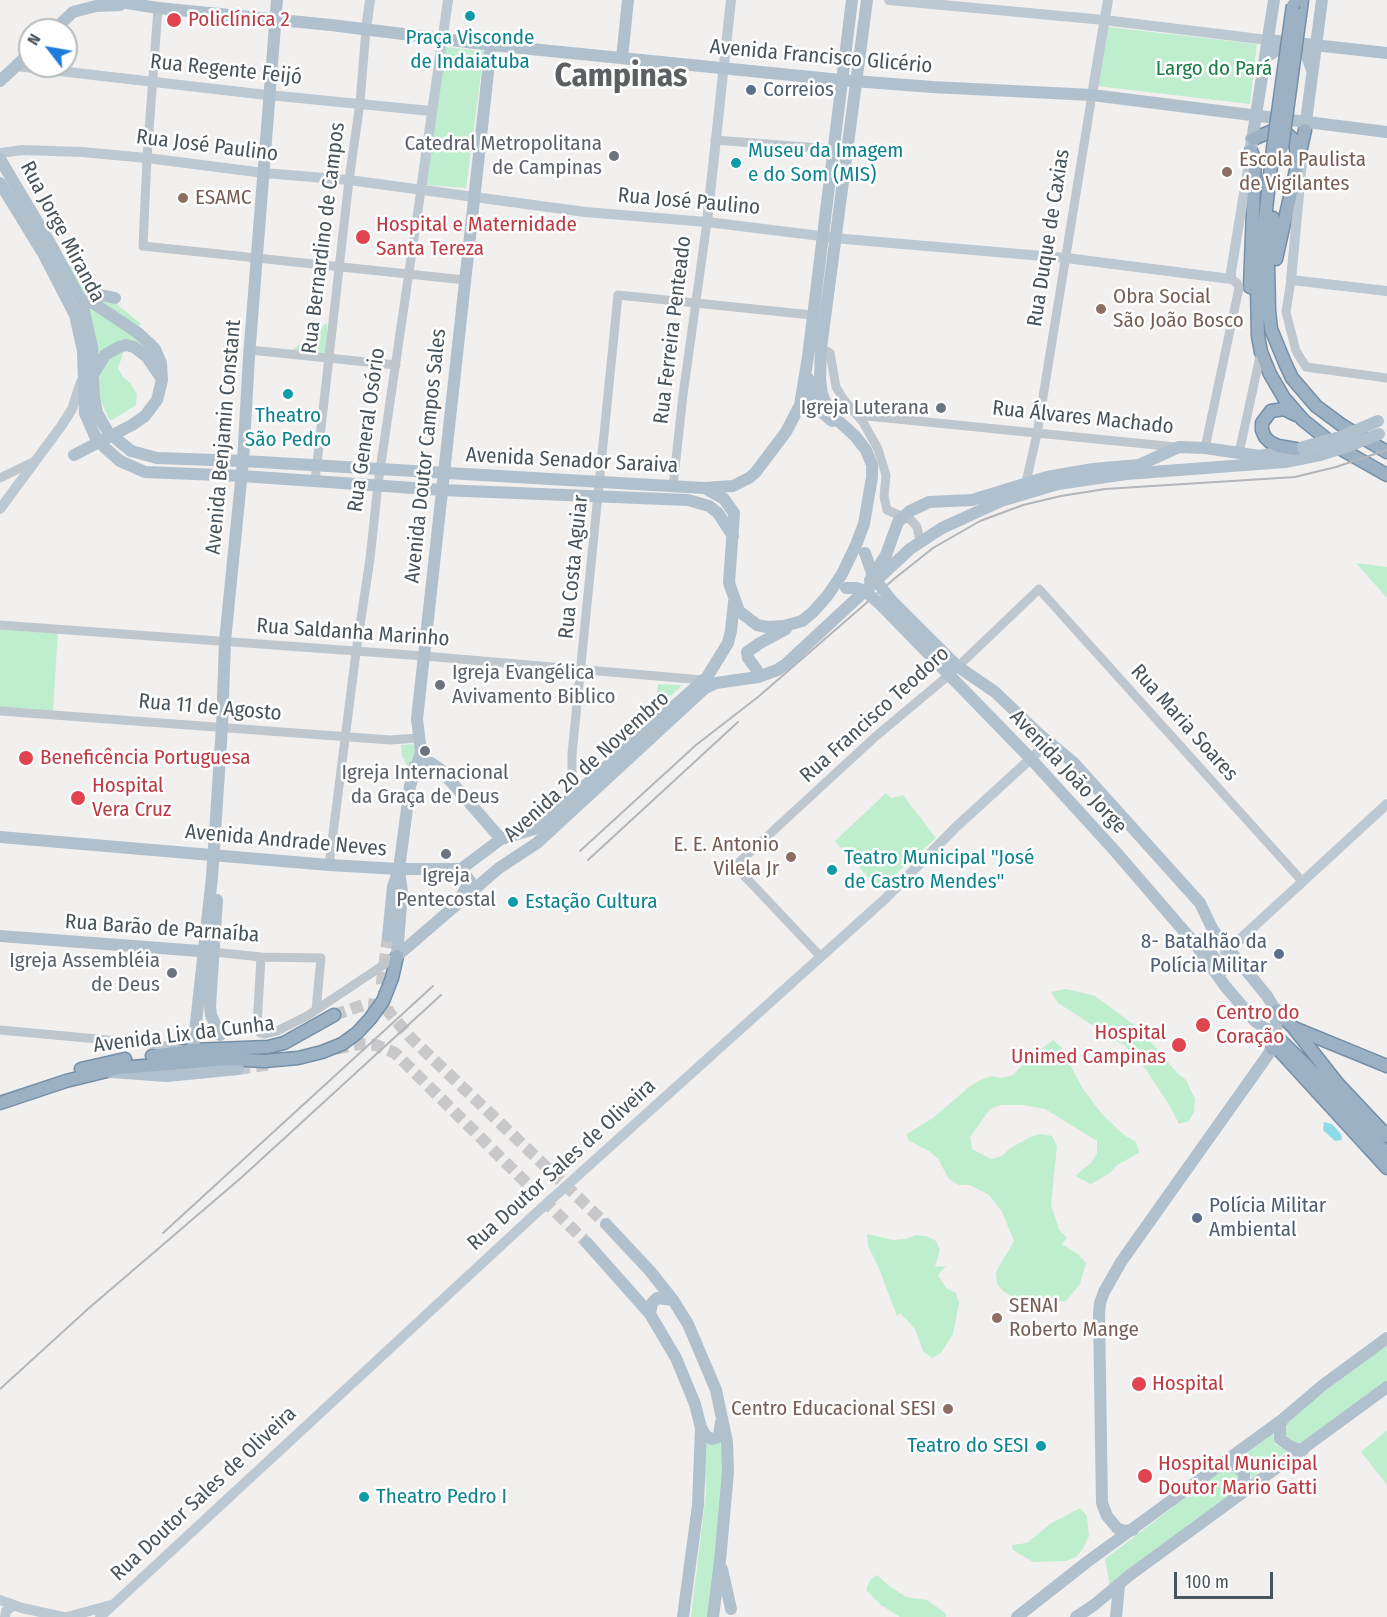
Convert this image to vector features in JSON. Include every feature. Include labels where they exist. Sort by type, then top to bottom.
[{"type":"highway","points":[[1300,5],[1257,288],[1258,336],[1261,352],[1284,398],[1303,420]]},
{"type":"highway","points":[[1271,329],[1272,293],[1277,256],[1306,126]]},
{"type":"highway","points":[[1258,336],[1249,303],[1256,160],[1252,145],[1272,131],[1285,132],[1295,141],[1297,163]]},
{"type":"highway","points":[[1278,148],[1268,264],[1271,329],[1292,378],[1305,395],[1325,414],[1387,452]]},
{"type":"highway","points":[[1300,448],[1278,446],[1270,442],[1262,430],[1265,416],[1277,409],[1284,409],[1303,420],[1334,445],[1387,475]]},
{"type":"highway","name":"Avenida Lix da Cunha","points":[[37,1086],[119,1068],[226,1059],[264,1061],[313,1055],[328,1050],[357,1033],[370,1019],[383,1001],[397,956]]},
{"type":"highway","name":"Avenida João Jorge","points":[[1276,1011],[1293,1027]]},
{"type":"highway","name":"Avenida Lix da Cunha","points":[[0,1103],[37,1086],[109,1062],[189,1051],[268,1047],[284,1043],[334,1015]]},
{"type":"highway","points":[[1293,1027],[1387,1066]]},
{"type":"highway","points":[[1293,1027],[1338,1084],[1387,1136]]},
{"type":"highway","points":[[1274,1043],[1314,1073],[1387,1154]]},
{"type":"highway","points":[[1274,1043],[1387,1168]]},
{"type":"highway","name":"Avenida Lix da Cunha","points":[[0,1095],[16,1094]]},
{"type":"main road","name":"Avenida Francisco Glicério","points":[[109,0],[134,5],[158,4],[491,45],[842,80],[1092,95],[1272,117],[1306,126],[1387,132]]},
{"type":"main road","name":"Avenida Benjamin Constant","points":[[219,1035],[211,1015],[208,952],[225,641],[242,476],[277,0]]},
{"type":"main road","name":"Rua Bernardino de Campos","points":[[366,29],[370,0]]},
{"type":"main road","name":"Rua General Osório","points":[[420,190],[448,0]]},
{"type":"main road","points":[[622,58],[628,0]]},
{"type":"main road","name":"Rua Ferreira Penteado","points":[[707,222],[731,0]]},
{"type":"main road","points":[[851,432],[823,415],[817,408],[810,393],[808,357],[852,0]]},
{"type":"main road","points":[[757,670],[747,655],[749,650],[802,621],[828,595],[849,559],[864,524],[872,477],[872,465],[866,450],[832,415],[822,394],[820,378],[821,348],[867,0]]},
{"type":"main road","points":[[889,0],[1104,20],[1387,53]]},
{"type":"main road","name":"Rua Duque de Caxias","points":[[1092,95],[1108,0]]},
{"type":"main road","points":[[1231,279],[1274,0]]},
{"type":"main road","points":[[1322,0],[1312,71],[1291,280],[1387,291]]},
{"type":"main road","points":[[67,18],[80,10],[96,6],[134,5]]},
{"type":"main road","name":"Avenida Doutor Campos Sales","points":[[388,936],[393,887],[399,869],[410,786],[421,752],[417,719],[491,45]]},
{"type":"main road","points":[[1265,58],[1284,48],[1302,51],[1306,54],[1312,71]]},
{"type":"main road","points":[[0,81],[16,66]]},
{"type":"main road","name":"Rua Regente Feijó","points":[[16,66],[431,111]]},
{"type":"main road","points":[[1260,93],[1272,117]]},
{"type":"main road","name":"Rua José Paulino","points":[[0,153],[14,150],[147,158],[264,173],[349,180],[585,212],[707,222],[836,238],[1066,258],[1231,279]]},
{"type":"main road","name":"Rua Jorge Miranda","points":[[0,159],[85,300],[91,340],[88,375]]},
{"type":"main road","name":"Rua Jorge Miranda","points":[[0,183],[43,254],[75,315],[94,397]]},
{"type":"main road","points":[[75,315],[85,300],[101,295],[115,298]]},
{"type":"main road","points":[[74,455],[145,416],[158,400],[162,380],[161,363],[150,344],[138,333],[85,300]]},
{"type":"main road","points":[[0,509],[72,409],[88,375],[105,355],[119,346],[134,347],[147,357],[162,380]]},
{"type":"main road","name":"Avenida Senador Saraiva","points":[[94,397],[102,422],[114,437],[131,451],[157,458],[600,480],[704,488],[733,486],[749,478],[766,460],[795,417],[800,405],[808,357]]},
{"type":"main road","name":"Avenida Senador Saraiva","points":[[88,375],[85,413],[95,436],[120,461],[145,471],[378,484],[442,490],[675,499],[699,502],[718,513],[733,537]]},
{"type":"main road","points":[[709,680],[758,677],[777,670],[920,541],[982,509],[1034,490],[1087,478],[1285,462],[1320,455],[1349,446],[1383,426]]},
{"type":"main road","name":"Rua Álvares Machado","points":[[1177,448],[1205,448],[1260,456],[1383,426]]},
{"type":"main road","points":[[1177,448],[1170,457],[1170,463],[1179,472]]},
{"type":"main road","points":[[709,680],[757,670],[771,665],[791,651],[869,581],[881,564],[898,522],[916,508],[929,502],[986,497],[1026,482],[1093,469],[1138,465],[1177,448]]},
{"type":"main road","points":[[704,488],[718,495],[734,513],[729,574],[730,590],[739,611],[757,625],[777,627],[802,621]]},
{"type":"main road","name":"Avenida João Jorge","points":[[864,524],[867,565],[885,602]]},
{"type":"main road","name":"Avenida João Jorge","points":[[828,595],[846,588],[857,588],[885,602],[953,670],[1034,756],[1196,945],[1238,1002],[1274,1043]]},
{"type":"main road","points":[[709,680],[728,643],[734,602]]},
{"type":"main road","name":"Avenida João Jorge","points":[[953,670],[994,692],[1074,763],[1200,903],[1228,951],[1267,996],[1276,1011]]},
{"type":"main road","name":"Avenida 20 de Novembro","points":[[450,910],[499,868],[537,843],[576,800],[698,694],[709,680]]},
{"type":"main road","name":"Avenida João Jorge","points":[[1034,756],[1045,739]]},
{"type":"main road","name":"Rua Doutor Sales de Oliveira","points":[[100,1617],[534,1215],[885,899],[956,827],[1034,756]]},
{"type":"main road","points":[[415,766],[431,764],[440,769],[501,839]]},
{"type":"main road","name":"Avenida 20 de Novembro","points":[[461,869],[501,839],[534,829],[576,800]]},
{"type":"main road","points":[[1228,951],[1387,804]]},
{"type":"main road","name":"Avenida Andrade Neves","points":[[0,837],[329,865],[399,869],[461,869]]},
{"type":"main road","points":[[484,850],[489,863],[499,868]]},
{"type":"main road","name":"Avenida Doutor Campos Sales","points":[[397,956],[402,892],[399,869]]},
{"type":"main road","points":[[397,956],[450,910],[470,884],[461,869]]},
{"type":"main road","points":[[1182,893],[1200,903]]},
{"type":"main road","name":"Rua Barão de Parnaíba","points":[[0,936],[208,952]]},
{"type":"main road","points":[[1203,939],[1238,1002]]},
{"type":"main road","name":"Avenida Benjamin Constant","points":[[189,1051],[208,952]]},
{"type":"main road","points":[[1133,1530],[1124,1531],[1117,1528],[1107,1516],[1102,1503],[1100,1303],[1121,1262],[1274,1043],[1276,1011]]},
{"type":"main road","name":"Avenida Lix da Cunha","points":[[107,1072],[167,1076],[238,1069]]},
{"type":"main road","points":[[606,1224],[650,1270],[673,1300],[688,1324],[716,1390],[727,1442],[728,1472],[713,1617]]},
{"type":"main road","points":[[587,1243],[650,1314],[676,1358],[695,1404],[701,1428],[698,1505],[683,1617]]},
{"type":"main road","points":[[650,1314],[652,1304],[657,1298],[673,1300]]},
{"type":"main road","points":[[1021,1615],[1087,1562],[1284,1419],[1323,1385],[1387,1338]]},
{"type":"main road","points":[[1076,1617],[1387,1387]]},
{"type":"main road","points":[[701,1428],[706,1436],[716,1438],[719,1435],[722,1416]]},
{"type":"main road","points":[[1284,1419],[1280,1426],[1280,1439],[1291,1447],[1303,1450]]},
{"type":"main road","points":[[1225,1462],[1231,1462],[1244,1473],[1242,1488],[1236,1497]]},
{"type":"main road","points":[[720,1561],[731,1609]]},
{"type":"main road","points":[[1116,1617],[1119,1585]]},
{"type":"main road","points":[[0,1600],[65,1617],[114,1604]]},
{"type":"main road","points":[[5,1617],[6,1611],[14,1605]]},
{"type":"street","points":[[158,4],[143,246],[465,280]]},
{"type":"street","name":"Rua Bernardino de Campos","points":[[315,481],[349,180],[360,103],[366,29]]},
{"type":"street","name":"Rua Duque de Caxias","points":[[1026,482],[1092,95]]},
{"type":"street","points":[[715,140],[833,149]]},
{"type":"street","name":"Rua General Osório","points":[[329,865],[378,484],[420,190]]},
{"type":"street","name":"Rua Ferreira Penteado","points":[[673,486],[707,222]]},
{"type":"street","points":[[1205,448],[1239,288],[1237,283],[1231,279]]},
{"type":"street","points":[[1291,280],[1286,312],[1296,351],[1306,367],[1387,378]]},
{"type":"street","name":"Rua Costa Aguiar","points":[[576,800],[572,754],[618,295],[695,303]]},
{"type":"street","points":[[695,303],[812,315]]},
{"type":"street","points":[[821,348],[829,352],[836,387],[871,434],[879,449],[886,475],[885,505],[888,511],[915,524],[920,541]]},
{"type":"street","points":[[250,350],[396,366]]},
{"type":"street","points":[[1239,453],[1261,352]]},
{"type":"street","name":"Rua Álvares Machado","points":[[857,415],[1177,448]]},
{"type":"street","points":[[0,478],[37,460]]},
{"type":"street","name":"Rua Francisco Teodoro","points":[[821,957],[735,866],[875,737],[953,670],[1039,589]]},
{"type":"street","name":"Rua Maria Soares","points":[[1039,589],[1302,881]]},
{"type":"street","name":"Rua Saldanha Marinho","points":[[0,625],[709,680]]},
{"type":"street","name":"Rua 11 de Agosto","points":[[0,711],[390,740],[418,738]]},
{"type":"street","name":"Rua Barão de Parnaíba","points":[[208,952],[261,957],[321,958],[316,1010]]},
{"type":"street","points":[[261,957],[257,1027],[261,1034],[278,1030],[316,1010],[397,956]]},
{"type":"street","points":[[0,1030],[167,1045],[189,1051]]},
{"type":"green space","name":"Largo do Pará","points":[[1108,27],[1257,44],[1250,104],[1097,86]]},
{"type":"green space","points":[[446,47],[484,51],[466,188],[426,185]]},
{"type":"green space","points":[[63,260],[141,324],[137,329],[84,297]]},
{"type":"green space","points":[[87,304],[142,340],[155,355],[130,342],[97,356],[95,332]]},
{"type":"green space","points":[[327,323],[327,356],[291,351]]},
{"type":"green space","points":[[124,351],[118,368],[137,394],[136,405],[112,420],[109,419],[99,397],[100,371],[108,358]]},
{"type":"green space","points":[[1356,563],[1387,567],[1387,598]]},
{"type":"green space","points":[[0,627],[58,631],[53,712],[0,711]]},
{"type":"green space","points":[[658,684],[683,685],[656,708]]},
{"type":"green space","points":[[412,744],[420,748],[402,784],[407,766],[402,756],[401,745]]},
{"type":"green space","points":[[886,793],[891,798],[903,795],[936,838],[879,889],[835,841]]},
{"type":"green space","points":[[1066,989],[1095,996],[1141,1030],[1177,1073],[1186,1080],[1195,1099],[1194,1112],[1189,1121],[1179,1124],[1147,1071],[1125,1046],[1058,1003],[1051,992]]},
{"type":"green space","points":[[1053,1040],[1061,1047],[1083,1089],[1102,1114],[1124,1135],[1136,1142],[1139,1153],[1117,1165],[1110,1173],[1091,1184],[1075,1176],[1091,1163],[1097,1153],[1097,1141],[1045,1109],[1024,1105],[1001,1105],[990,1109],[970,1137],[972,1149],[991,1159],[1002,1156],[1009,1149],[1030,1137],[1041,1134],[1052,1136],[1057,1146],[1051,1205],[1059,1229],[1067,1238],[1062,1244],[1079,1255],[1086,1263],[1080,1284],[1066,1301],[1046,1303],[1013,1297],[997,1284],[996,1272],[1014,1241],[1002,1212],[989,1195],[970,1185],[959,1185],[949,1179],[938,1159],[929,1151],[908,1140],[907,1134],[933,1118],[980,1080],[992,1076],[1002,1078],[1013,1075],[1027,1060]]},
{"type":"green space","points":[[867,1234],[893,1240],[916,1235],[926,1236],[936,1241],[940,1250],[935,1267],[946,1266],[938,1275],[946,1288],[956,1293],[959,1303],[953,1334],[941,1353],[932,1358],[923,1351],[915,1329],[900,1313],[897,1316],[868,1246]]},
{"type":"green space","points":[[1387,1344],[1387,1381],[1304,1442],[1289,1442],[1285,1432],[1289,1419]]},
{"type":"green space","points":[[1387,1430],[1387,1485],[1361,1452]]},
{"type":"green space","points":[[1273,1432],[1275,1444],[1287,1451],[1252,1478],[1241,1458]]},
{"type":"green space","points":[[703,1438],[724,1440],[725,1475],[710,1617],[691,1617],[706,1492]]},
{"type":"green space","points":[[1224,1468],[1233,1470],[1238,1475],[1239,1482],[1233,1493],[1110,1586],[1105,1559]]},
{"type":"green space","points":[[1080,1508],[1087,1516],[1089,1536],[1076,1557],[1066,1561],[1033,1562],[1013,1550],[1012,1545],[1027,1543],[1050,1524]]},
{"type":"green space","points":[[877,1575],[906,1597],[927,1600],[945,1613],[946,1617],[900,1617],[881,1605],[866,1590],[870,1580]]},
{"type":"water","points":[[1324,1122],[1332,1124],[1341,1134],[1342,1140],[1335,1141],[1323,1130]]},
{"type":"tunnel","points":[[388,936],[382,982],[388,1011],[411,1038],[606,1224]]},
{"type":"tunnel","points":[[334,1015],[366,1004],[378,1005],[387,1010]]},
{"type":"tunnel","points":[[336,1049],[359,1044],[376,1045],[395,1053],[587,1243]]},
{"type":"tunnel","points":[[238,1069],[272,1064]]},
{"type":"railway","points":[[580,851],[696,745],[758,697],[894,579],[933,548],[980,521],[1023,505],[1105,489],[1295,477],[1336,467],[1387,450]]},
{"type":"railway","points":[[588,860],[738,722]]},
{"type":"railway","points":[[163,1233],[433,986]]},
{"type":"railway","points":[[0,1389],[89,1308],[242,1177],[441,995]]},
{"type":"place","name":"Praça Visconde de Indaiatuba","points":[[470,16]]},
{"type":"place","name":"Policlínica 2","points":[[174,20]]},
{"type":"place","name":"Correios","points":[[751,90]]},
{"type":"place","name":"Catedral Metropolitana de Campinas","points":[[614,156]]},
{"type":"place","name":"Museu da Imagem e do Som (MIS)","points":[[736,163]]},
{"type":"place","name":"Escola Paulista de Vigilantes","points":[[1227,172]]},
{"type":"place","name":"ESAMC","points":[[183,198]]},
{"type":"place","name":"Hospital e Maternidade Santa Tereza","points":[[363,237]]},
{"type":"place","name":"Obra Social São João Bosco","points":[[1101,309]]},
{"type":"place","name":"Theatro São Pedro","points":[[288,394]]},
{"type":"place","name":"Igreja Luterana","points":[[941,408]]},
{"type":"place","name":"Igreja Evangélica Avivamento Biblico","points":[[440,685]]},
{"type":"place","name":"Igreja Internacional da Graça de Deus","points":[[425,751]]},
{"type":"place","name":"Beneficência Portuguesa","points":[[26,758]]},
{"type":"place","name":"Hospital Vera Cruz","points":[[78,798]]},
{"type":"place","name":"Igreja Pentecostal","points":[[446,854]]},
{"type":"place","name":"E. E. Antonio Vilela Jr","points":[[791,857]]},
{"type":"place","name":"Teatro Municipal \"José de Castro Mendes\"","points":[[832,870]]},
{"type":"place","name":"Estação Cultura","points":[[513,902]]},
{"type":"place","name":"8- Batalhão da Polícia Militar","points":[[1279,954]]},
{"type":"place","name":"Igreja Assembléia de Deus","points":[[172,973]]},
{"type":"place","name":"Centro do Coração","points":[[1203,1025]]},
{"type":"place","name":"Hospital Unimed Campinas","points":[[1179,1045]]},
{"type":"place","name":"Polícia Militar Ambiental","points":[[1197,1218]]},
{"type":"place","name":"SENAI Roberto Mange","points":[[997,1318]]},
{"type":"place","name":"Hospital","points":[[1139,1384]]},
{"type":"place","name":"Centro Educacional SESI","points":[[948,1409]]},
{"type":"place","name":"Teatro do SESI","points":[[1041,1446]]},
{"type":"place","name":"Hospital Municipal Doutor Mario Gatti","points":[[1145,1476]]},
{"type":"place","name":"Theatro Pedro I","points":[[364,1497]]},
{"type":"district","name":"Campinas","points":[[621,77]]}]
